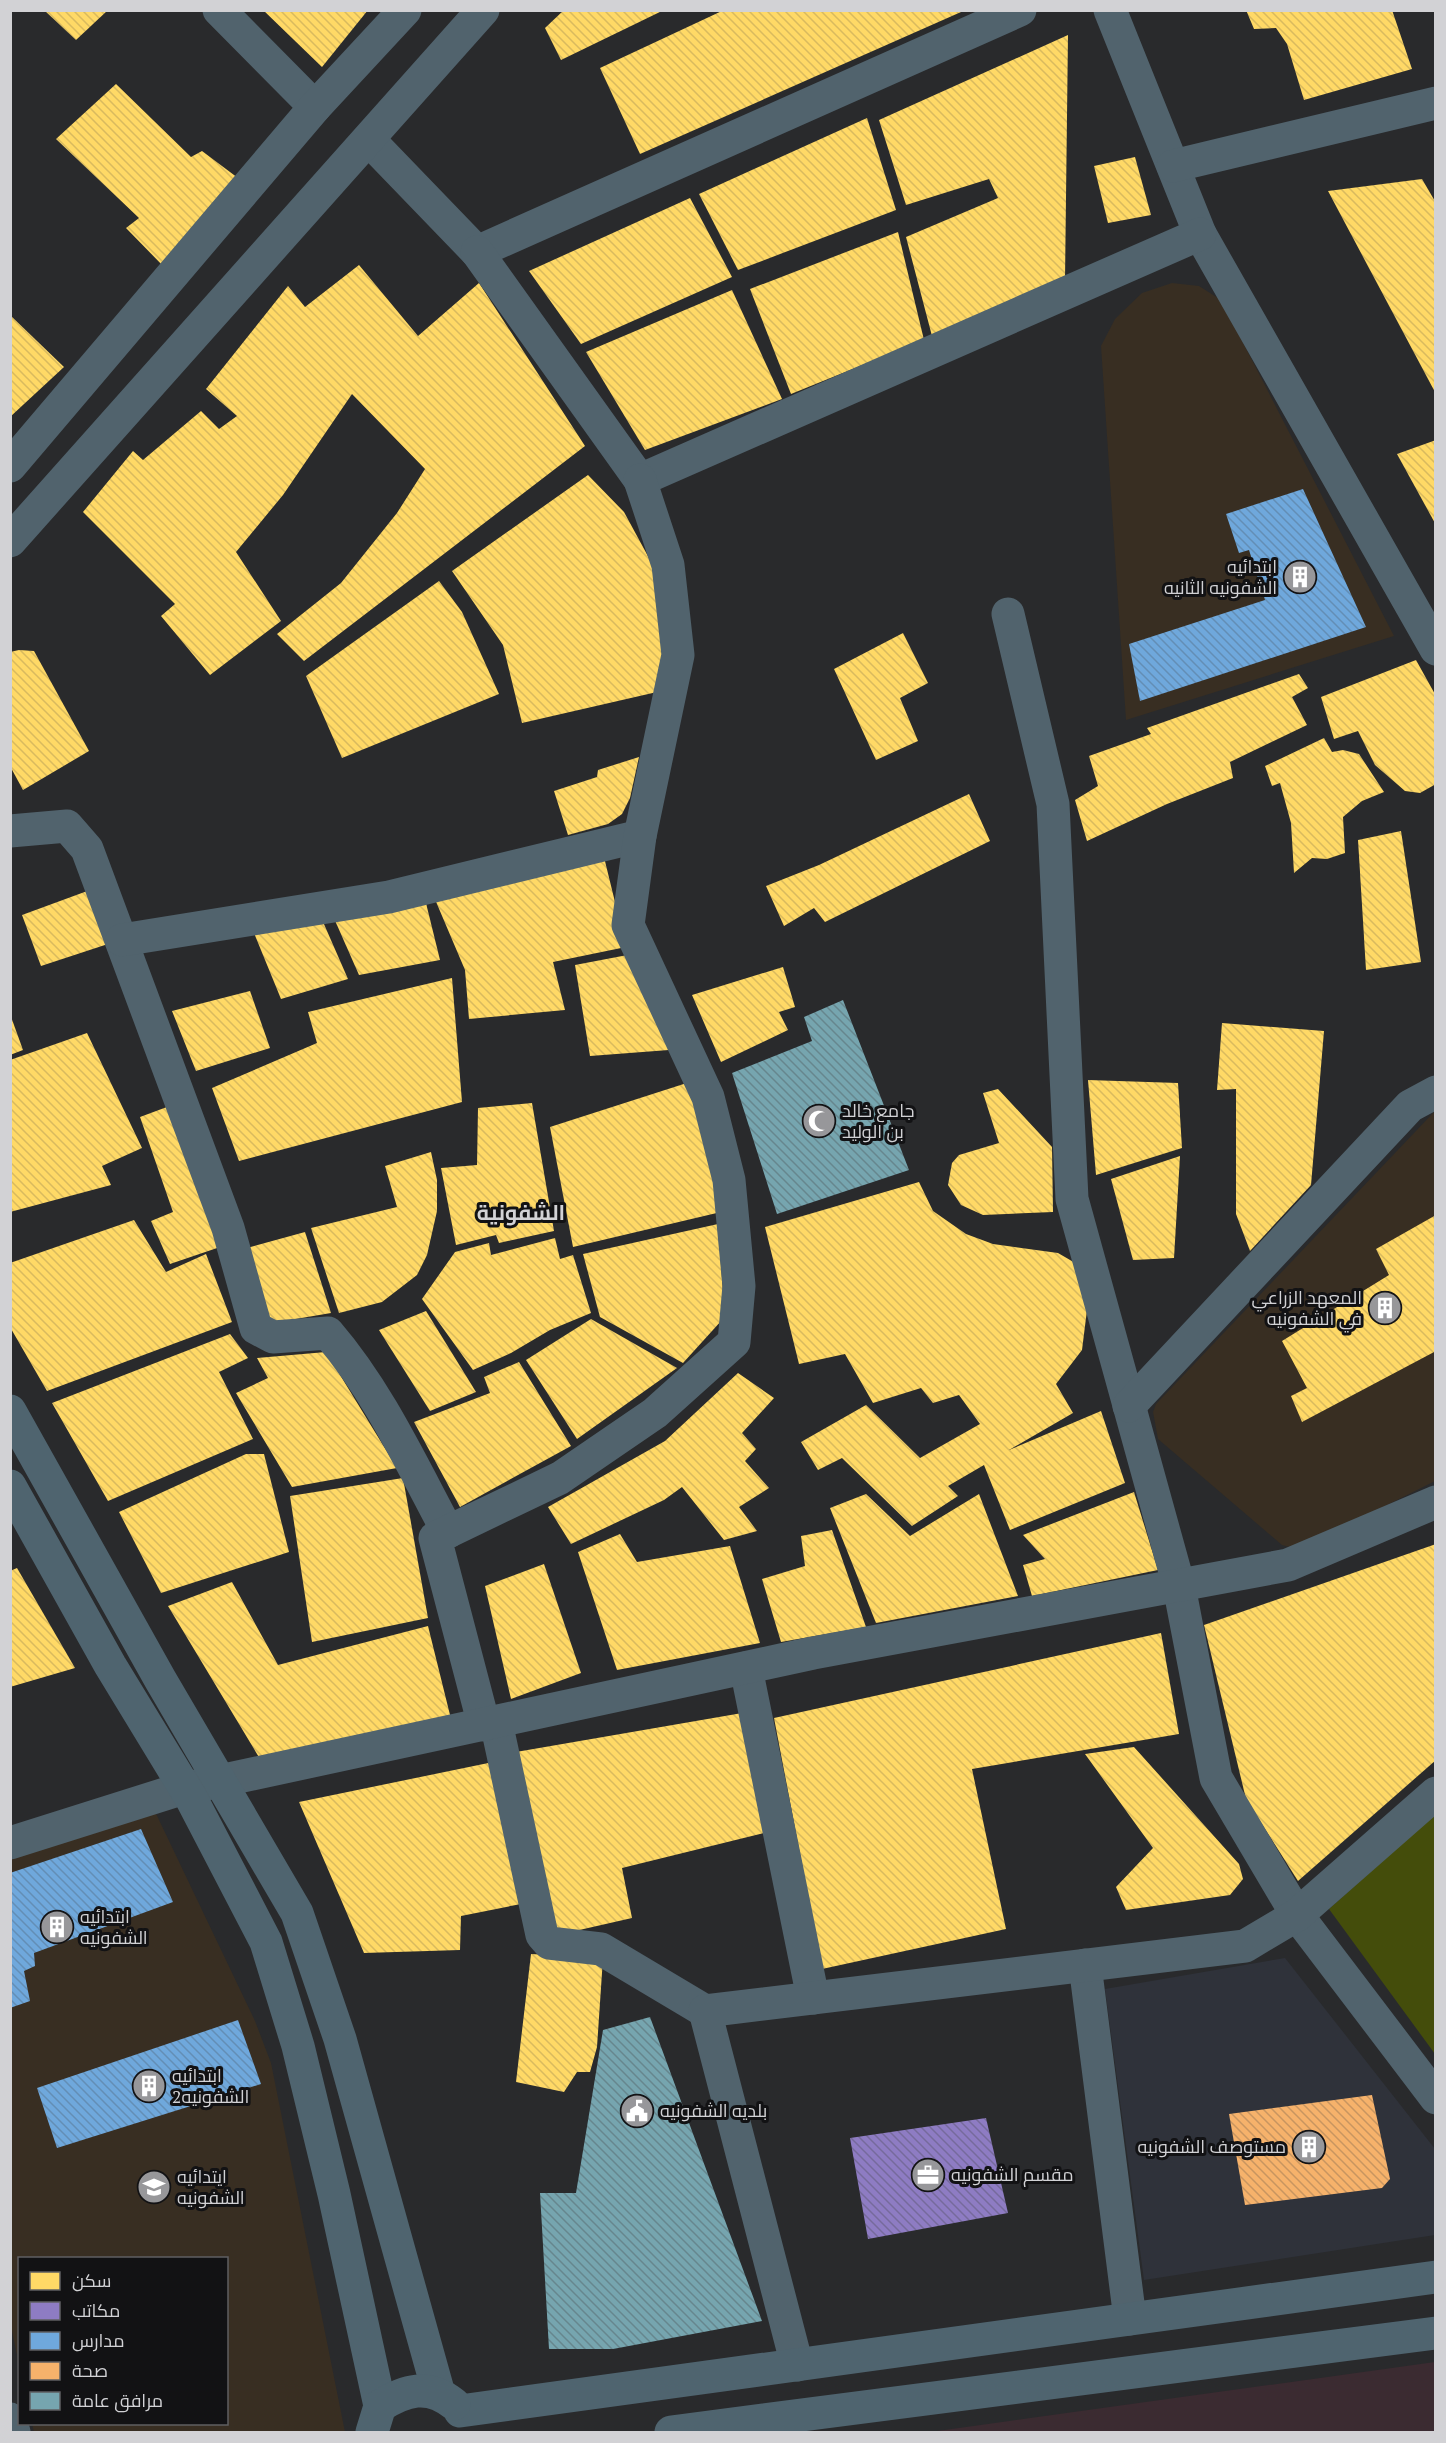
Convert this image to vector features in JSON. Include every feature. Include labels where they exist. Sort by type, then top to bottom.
[{"type":"main road","points":[[10,1411],[160,1679],[297,1913],[340,2040],[455,2413]]},
{"type":"main road","points":[[10,1486],[110,1665],[184,1788],[266,1942],[301,2057],[334,2194],[376,2419]]},
{"type":"main road","points":[[376,2419],[401,2393],[414,2390],[455,2413],[1436,2277]]},
{"type":"main road","points":[[671,2433],[1436,2333]]},
{"type":"street","points":[[219,10],[315,107]]},
{"type":"street","points":[[10,466],[315,107],[405,10]]},
{"type":"street","points":[[10,541],[483,10]]},
{"type":"street","points":[[477,252],[1020,10]]},
{"type":"street","points":[[1110,10],[1200,234],[1436,649]]},
{"type":"street","points":[[1173,166],[1436,103]]},
{"type":"street","points":[[369,140],[477,252],[640,480],[668,565],[678,655],[640,836],[628,925],[708,1097],[729,1180],[739,1286],[734,1342],[655,1413],[560,1478],[435,1538],[490,1723],[542,1935],[549,1943],[601,1949],[705,2011],[1245,1946],[1298,1915],[1436,1793]]},
{"type":"street","points":[[640,480],[1200,234]]},
{"type":"street","points":[[1008,614],[1053,804],[1072,1199],[1179,1586],[1216,1778],[1298,1915],[1436,2098]]},
{"type":"street","points":[[10,831],[68,826],[87,849],[228,1228],[256,1328],[273,1337],[328,1333],[347,1355],[396,1436],[448,1532]]},
{"type":"street","points":[[122,940],[389,897],[640,836]]},
{"type":"street","points":[[1129,1406],[1410,1106],[1436,1092]]},
{"type":"street","points":[[10,1843],[184,1788],[220,1780],[813,1653],[1288,1565],[1436,1502]]},
{"type":"street","points":[[746,1668],[813,1998]]},
{"type":"street","points":[[1085,1965],[1130,2319]]},
{"type":"street","points":[[705,2011],[797,2365]]},
{"type":"street","points":[[10,2419],[14,2433]]},
{"type":"shaded area","points":[[1172,283],[1199,286],[1221,300],[1394,636],[1126,720],[1101,346],[1115,319],[1142,293]]},
{"type":"shaded area","points":[[1435,1111],[1435,1481],[1309,1544],[1294,1548],[1282,1545],[1158,1439],[1153,1412],[1156,1404]]},
{"type":"shaded area","name":"ايتدائيه الشفونيه","points":[[149,1799],[255,2021],[271,2063],[345,2432],[34,2432],[32,2425],[228,2425],[228,2257],[18,2257],[18,2359],[10,2322],[10,1843]]},
{"type":"shaded area","points":[[1285,1958],[1435,2149],[1435,2235],[1144,2280],[1105,1989]]},
{"type":"shaded area","points":[[1435,2362],[1435,2432],[930,2432],[995,2423]]},
{"type":"green space","points":[[1435,1814],[1435,2054],[1329,1909]]},
{"type":"building: سكن","points":[[44,10],[108,10],[76,40]]},
{"type":"building: سكن","points":[[263,10],[368,10],[322,67]]},
{"type":"building: سكن","points":[[564,10],[664,10],[561,60],[545,28]]},
{"type":"building: سكن","points":[[724,10],[960,10],[961,12],[640,154],[600,68]]},
{"type":"building: سكن","points":[[1246,10],[1392,10],[1412,69],[1304,100],[1287,44],[1276,28],[1254,29]]},
{"type":"building: سكن","points":[[1068,35],[1065,280],[932,336],[906,237],[998,198],[989,179],[906,205],[879,120]]},
{"type":"building: سكن","points":[[116,84],[191,157],[202,151],[238,178],[165,268],[126,228],[139,218],[56,139]]},
{"type":"building: سكن","points":[[867,118],[896,210],[738,270],[699,194]]},
{"type":"building: سكن","points":[[1135,157],[1151,215],[1108,223],[1094,166]]},
{"type":"building: سكن","points":[[1422,179],[1436,203],[1436,394],[1328,191]]},
{"type":"building: سكن","points":[[690,198],[732,277],[581,344],[529,271]]},
{"type":"building: سكن","points":[[898,232],[924,340],[791,394],[750,289]]},
{"type":"building: سكن","points":[[359,265],[418,336],[479,283],[585,446],[304,661],[277,634],[341,583],[397,513],[425,469],[352,394],[283,495],[236,552],[281,621],[210,675],[161,616],[175,604],[83,512],[133,451],[143,460],[201,411],[219,429],[237,416],[206,389],[288,286],[305,307]]},
{"type":"building: سكن","points":[[732,290],[782,399],[645,450],[586,352]]},
{"type":"building: سكن","points":[[10,315],[64,367],[10,417]]},
{"type":"building: سكن","points":[[1436,440],[1436,525],[1397,454]]},
{"type":"building: سكن","points":[[588,475],[624,512],[656,571],[664,661],[657,692],[522,723],[503,645],[452,571]]},
{"type":"building: سكن","points":[[439,581],[462,612],[499,694],[342,758],[306,676]]},
{"type":"building: سكن","points":[[903,633],[928,683],[900,698],[918,741],[876,760],[834,669]]},
{"type":"building: سكن","points":[[34,651],[89,751],[23,790],[10,766],[10,652]]},
{"type":"building: سكن","points":[[1416,660],[1436,696],[1436,784],[1420,793],[1405,791],[1375,765],[1358,731],[1334,739],[1321,697]]},
{"type":"building: سكن","points":[[1299,674],[1308,688],[1292,697],[1307,725],[1230,762],[1233,778],[1167,804],[1087,841],[1075,800],[1098,786],[1089,756],[1151,734],[1147,728]]},
{"type":"building: سكن","points":[[1324,738],[1332,752],[1343,750],[1359,754],[1384,792],[1362,801],[1343,817],[1345,853],[1327,859],[1312,858],[1294,873],[1291,823],[1280,783],[1272,786],[1265,766]]},
{"type":"building: سكن","points":[[639,757],[630,798],[622,814],[608,824],[568,835],[554,791],[597,777],[598,770]]},
{"type":"building: سكن","points":[[969,794],[990,841],[825,922],[814,908],[784,926],[766,886],[819,865]]},
{"type":"building: سكن","points":[[1401,831],[1421,962],[1366,970],[1358,840]]},
{"type":"building: سكن","points":[[603,853],[626,947],[553,962],[565,1010],[469,1019],[465,970],[434,897]]},
{"type":"building: سكن","points":[[90,890],[111,943],[41,966],[22,915]]},
{"type":"building: سكن","points":[[425,899],[440,960],[359,975],[333,916]]},
{"type":"building: سكن","points":[[320,915],[348,979],[281,999],[252,928]]},
{"type":"building: سكن","points":[[638,953],[682,1049],[590,1056],[575,965]]},
{"type":"building: سكن","points":[[783,967],[795,1007],[779,1012],[788,1030],[721,1062],[692,995]]},
{"type":"building: سكن","points":[[452,978],[462,1102],[239,1161],[212,1088],[317,1043],[308,1012]]},
{"type":"building: سكن","points":[[250,991],[270,1048],[196,1071],[172,1011]]},
{"type":"building: سكن","points":[[10,1014],[23,1050],[10,1055]]},
{"type":"building: سكن","points":[[1222,1023],[1324,1031],[1311,1185],[1250,1251],[1236,1214],[1236,1089],[1217,1090]]},
{"type":"building: سكن","points":[[87,1033],[142,1148],[102,1166],[111,1185],[10,1212],[10,1060]]},
{"type":"building: سكن","points":[[1088,1080],[1178,1083],[1182,1148],[1096,1175]]},
{"type":"building: سكن","points":[[693,1081],[721,1212],[573,1247],[550,1127]]},
{"type":"building: سكن","points":[[998,1089],[1052,1147],[1053,1212],[983,1215],[961,1205],[948,1185],[952,1163],[959,1155],[999,1143],[983,1093]]},
{"type":"building: سكن","points":[[532,1103],[554,1231],[499,1243],[496,1235],[456,1245],[441,1168],[477,1165],[478,1108]]},
{"type":"building: سكن","points":[[175,1104],[223,1246],[170,1264],[151,1221],[173,1212],[140,1117]]},
{"type":"building: سكن","points":[[431,1152],[437,1180],[437,1211],[427,1255],[417,1275],[382,1302],[339,1313],[311,1228],[397,1207],[385,1166]]},
{"type":"building: سكن","points":[[1180,1156],[1174,1258],[1133,1260],[1111,1179]]},
{"type":"building: سكن","points":[[919,1182],[933,1211],[966,1234],[993,1244],[1058,1253],[1077,1264],[1088,1302],[1082,1350],[1056,1384],[1073,1413],[1009,1450],[1101,1411],[1125,1483],[1010,1530],[984,1465],[948,1486],[958,1496],[912,1526],[842,1458],[818,1470],[801,1442],[866,1405],[920,1458],[980,1424],[959,1395],[933,1403],[921,1388],[873,1403],[845,1354],[799,1364],[765,1227]]},
{"type":"building: سكن","name":"المعهد الزراعي في الشفونيه","points":[[1436,1215],[1436,1351],[1302,1422],[1291,1396],[1307,1388],[1282,1341],[1389,1275],[1376,1249]]},
{"type":"building: سكن","points":[[134,1220],[166,1272],[206,1254],[232,1322],[47,1391],[10,1327],[10,1263]]},
{"type":"building: سكن","points":[[718,1224],[723,1293],[722,1320],[683,1363],[600,1317],[583,1254]]},
{"type":"building: سكن","points":[[305,1232],[331,1313],[266,1324],[247,1248]]},
{"type":"building: سكن","points":[[555,1238],[560,1259],[573,1255],[591,1313],[550,1330],[511,1353],[473,1370],[422,1299],[455,1252],[489,1243],[491,1255]]},
{"type":"building: سكن","points":[[426,1311],[476,1392],[430,1411],[379,1330]]},
{"type":"building: سكن","points":[[591,1319],[677,1368],[577,1439],[526,1360]]},
{"type":"building: سكن","points":[[230,1334],[248,1358],[219,1372],[253,1439],[108,1501],[52,1403]]},
{"type":"building: سكن","points":[[326,1352],[397,1468],[292,1487],[236,1393],[268,1378],[257,1358]]},
{"type":"building: سكن","points":[[519,1362],[571,1446],[460,1507],[414,1422],[490,1393],[484,1377]]},
{"type":"building: سكن","points":[[738,1373],[774,1398],[742,1433],[756,1449],[745,1461],[769,1488],[739,1507],[757,1531],[724,1540],[682,1487],[664,1500],[571,1544],[548,1507],[665,1441]]},
{"type":"building: سكن","points":[[246,1454],[264,1454],[289,1552],[161,1593],[119,1512]]},
{"type":"building: سكن","points":[[403,1478],[428,1618],[312,1642],[290,1496]]},
{"type":"building: سكن","points":[[1134,1492],[1158,1570],[1032,1596],[1023,1565],[1045,1559],[1023,1535]]},
{"type":"building: سكن","points":[[866,1494],[910,1536],[979,1494],[1018,1596],[876,1623],[830,1508]]},
{"type":"building: سكن","points":[[832,1530],[866,1627],[781,1642],[762,1579],[805,1566],[801,1536]]},
{"type":"building: سكن","points":[[620,1534],[637,1562],[730,1546],[760,1643],[617,1670],[578,1552]]},
{"type":"building: سكن","points":[[1436,1544],[1436,1760],[1298,1881],[1246,1799],[1204,1625]]},
{"type":"building: سكن","points":[[544,1564],[581,1673],[511,1699],[485,1586]]},
{"type":"building: سكن","points":[[17,1568],[75,1668],[10,1687],[10,1571]]},
{"type":"building: سكن","points":[[232,1582],[278,1665],[428,1626],[451,1719],[260,1759],[168,1606]]},
{"type":"building: سكن","points":[[1161,1633],[1179,1734],[972,1769],[1006,1929],[822,1969],[774,1718]]},
{"type":"building: سكن","points":[[748,1712],[772,1831],[622,1868],[632,1918],[553,1936],[516,1752]]},
{"type":"building: سكن","points":[[1134,1747],[1239,1864],[1243,1879],[1230,1895],[1126,1910],[1116,1887],[1153,1848],[1085,1754]]},
{"type":"building: سكن","points":[[498,1761],[526,1903],[461,1916],[460,1950],[364,1953],[299,1802]]},
{"type":"building: سكن","points":[[531,1954],[603,1958],[597,2047],[590,2072],[577,2072],[564,2092],[516,2082]]},
{"type":"building: مكاتب","name":"مقسم الشفونيه","points":[[986,2118],[1008,2213],[868,2239],[850,2138]]},
{"type":"building: مدارس","name":"ابتدائيه الشفونيه الثانيه","points":[[1303,489],[1366,627],[1140,701],[1129,644],[1265,600],[1249,550],[1239,553],[1226,514]]},
{"type":"building: مدارس","name":"ابتدائيه الشفونيه","points":[[141,1829],[173,1902],[34,1953],[35,1966],[24,1971],[30,2001],[10,2008],[10,1873]]},
{"type":"building: مدارس","name":"ابتدائيه الشفونيه2","points":[[238,2020],[261,2084],[57,2148],[37,2088]]},
{"type":"building: صحة","name":"مستوصف الشفونيه","points":[[1372,2095],[1390,2179],[1382,2188],[1245,2205],[1229,2114]]},
{"type":"building: مرافق عامة","name":"جامع خالد بن الوليد","points":[[843,1000],[909,1170],[777,1214],[732,1073],[812,1041],[804,1017]]},
{"type":"building: مرافق عامة","name":"بلديه الشفونيه","points":[[650,2017],[762,2321],[613,2349],[549,2349],[540,2193],[576,2193],[603,2030]]},
{"type":"place","name":"ابتدائيه الشفونيه الثانيه","points":[[1300,577]]},
{"type":"place","name":"جامع خالد بن الوليد","points":[[819,1121]]},
{"type":"place","name":"المعهد الزراعي في الشفونيه","points":[[1385,1308]]},
{"type":"place","name":"ابتدائيه الشفونيه","points":[[57,1927]]},
{"type":"place","name":"ابتدائيه الشفونيه2","points":[[149,2086]]},
{"type":"place","name":"بلديه الشفونيه","points":[[637,2111]]},
{"type":"place","name":"مستوصف الشفونيه","points":[[1309,2147]]},
{"type":"place","name":"مقسم الشفونيه","points":[[928,2175]]},
{"type":"place","name":"ايتدائيه الشفونيه","points":[[154,2187]]},
{"type":"district","name":"الشفونية","points":[[521,1213]]}]
